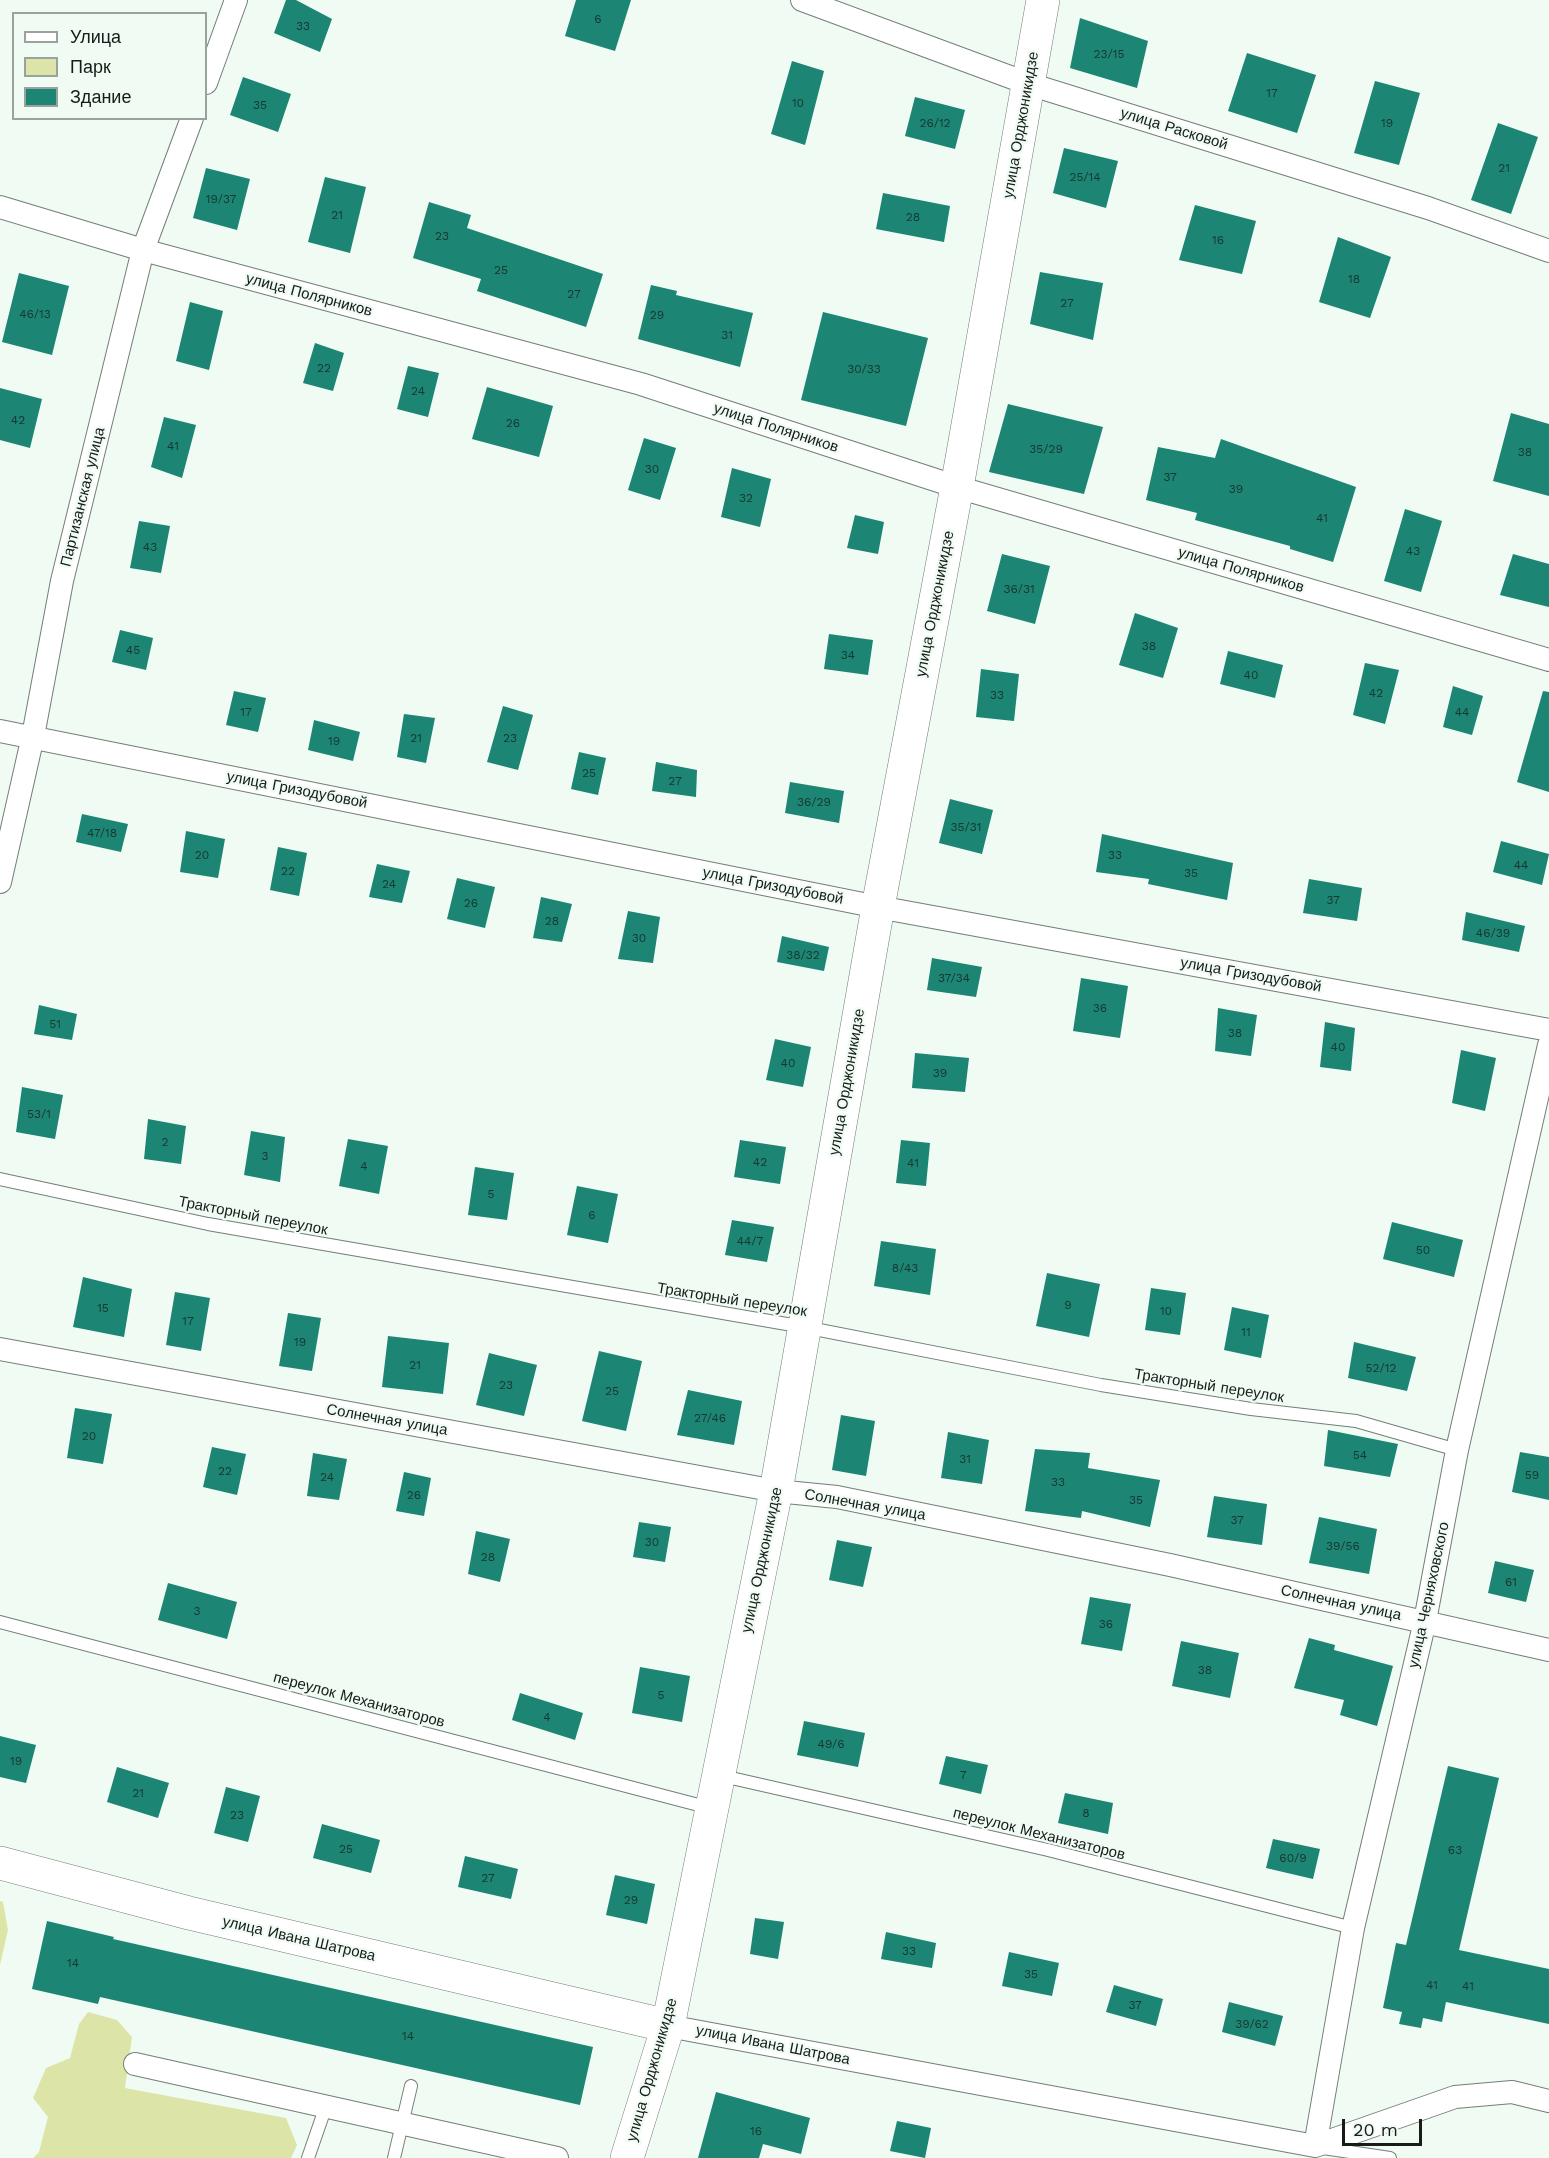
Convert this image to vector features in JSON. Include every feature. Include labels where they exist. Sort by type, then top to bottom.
[{"type":"main road","name":"улица Орджоникидзе","points":[[627,2158],[668,2026],[776,1491],[878,907],[957,487],[1043,0]]},
{"type":"main road","name":"улица Ивана Шатрова","points":[[0,1863],[189,1913],[668,2026]]},
{"type":"street","points":[[207,80],[236,0]]},
{"type":"street","name":"улица Расковой","points":[[802,0],[1029,84],[1428,208],[1549,251]]},
{"type":"street","name":"Партизанская улица","points":[[0,882],[33,736],[62,581],[143,250],[191,120]]},
{"type":"street","name":"улица Полярников","points":[[0,207],[143,250],[641,384],[957,487],[1549,660]]},
{"type":"street","name":"улица Гризодубовой","points":[[0,731],[878,907],[1549,1030]]},
{"type":"street","name":"улица Черняховского","points":[[1315,2146],[1353,1928],[1425,1621],[1457,1450],[1549,1045]]},
{"type":"street","name":"Солнечная улица","points":[[0,1349],[776,1491],[837,1497],[1425,1621],[1549,1650]]},
{"type":"street","name":"улица Ивана Шатрова","points":[[668,2026],[1315,2146],[1455,2097],[1512,2092],[1549,2101]]},
{"type":"street","points":[[135,2064],[557,2158]]},
{"type":"lane","name":"Тракторный переулок","points":[[0,1179],[208,1224],[804,1327],[1101,1385],[1251,1409],[1356,1421],[1457,1450]]},
{"type":"lane","name":"переулок Механизаторов","points":[[0,1622],[711,1808]]},
{"type":"lane","name":"переулок Механизаторов","points":[[717,1775],[1048,1850],[1353,1928]]},
{"type":"lane","points":[[394,2158],[411,2086]]},
{"type":"lane","points":[[308,2158],[326,2106]]},
{"type":"lane","points":[[1315,2146],[1375,2158]]},
{"type":"lane","points":[[1315,2146],[1390,2158]]},
{"type":"green space","points":[[0,1901],[3,1902],[8,1930],[0,1965]]},
{"type":"green space","points":[[88,2012],[117,2020],[132,2037],[125,2088],[286,2118],[297,2145],[291,2158],[33,2158],[39,2152],[48,2117],[33,2098],[46,2068],[70,2058],[79,2024]]},
{"type":"building","points":[[286,0],[296,0],[332,19],[320,52],[274,33]]},
{"type":"building","points":[[576,0],[631,0],[615,51],[565,36]]},
{"type":"building","points":[[1080,18],[1148,41],[1137,88],[1070,68]]},
{"type":"building","points":[[1247,53],[1316,75],[1297,133],[1228,111]]},
{"type":"building","points":[[792,61],[824,71],[805,145],[771,134]]},
{"type":"building","points":[[243,77],[291,94],[278,132],[230,115]]},
{"type":"building","points":[[1375,81],[1420,93],[1399,165],[1354,153]]},
{"type":"building","points":[[915,97],[965,110],[955,149],[905,136]]},
{"type":"building","points":[[1498,123],[1538,137],[1511,214],[1471,200]]},
{"type":"building","points":[[1064,148],[1118,161],[1106,208],[1053,193]]},
{"type":"building","points":[[206,168],[250,179],[237,230],[193,218]]},
{"type":"building","points":[[325,177],[366,187],[350,253],[308,242]]},
{"type":"building","points":[[883,193],[950,206],[944,242],[876,229]]},
{"type":"building","points":[[429,202],[471,215],[467,228],[603,274],[586,327],[477,291],[481,279],[413,258]]},
{"type":"building","points":[[1195,205],[1256,221],[1242,274],[1179,260]]},
{"type":"building","points":[[1338,237],[1391,257],[1370,318],[1319,302]]},
{"type":"building","points":[[1040,272],[1103,283],[1093,340],[1030,324]]},
{"type":"building","points":[[19,273],[69,286],[52,355],[2,342]]},
{"type":"building","points":[[651,285],[677,291],[676,295],[753,313],[740,367],[638,339]]},
{"type":"building","points":[[190,302],[223,311],[209,370],[176,361]]},
{"type":"building","points":[[823,312],[928,338],[906,426],[801,400]]},
{"type":"building","points":[[315,343],[344,353],[333,391],[303,383]]},
{"type":"building","points":[[408,366],[439,373],[428,417],[397,409]]},
{"type":"building","points":[[487,387],[553,406],[539,457],[472,439]]},
{"type":"building","points":[[0,388],[42,399],[30,448],[0,440]]},
{"type":"building","points":[[1008,404],[1103,427],[1084,494],[989,472]]},
{"type":"building","points":[[1511,413],[1549,424],[1549,496],[1493,481]]},
{"type":"building","points":[[164,417],[196,425],[182,478],[151,467]]},
{"type":"building","points":[[644,438],[676,448],[660,500],[628,490]]},
{"type":"building","points":[[1221,439],[1356,487],[1333,562],[1290,549],[1290,546],[1195,520],[1197,513],[1146,500],[1158,447],[1215,458]]},
{"type":"building","points":[[732,468],[771,479],[760,527],[721,517]]},
{"type":"building","points":[[1405,509],[1442,521],[1421,592],[1384,581]]},
{"type":"building","points":[[855,515],[884,522],[878,554],[847,548]]},
{"type":"building","points":[[139,521],[170,526],[161,573],[130,568]]},
{"type":"building","points":[[1002,554],[1050,566],[1035,624],[987,611]]},
{"type":"building","points":[[1513,554],[1549,564],[1549,607],[1500,595]]},
{"type":"building","points":[[1135,613],[1178,628],[1163,678],[1119,665]]},
{"type":"building","points":[[120,630],[153,638],[146,670],[112,662]]},
{"type":"building","points":[[829,634],[873,640],[868,675],[824,669]]},
{"type":"building","points":[[1228,651],[1283,665],[1275,698],[1220,684]]},
{"type":"building","points":[[1365,663],[1399,670],[1385,724],[1353,715]]},
{"type":"building","points":[[981,669],[1019,674],[1014,721],[976,717]]},
{"type":"building","points":[[1453,686],[1483,696],[1472,735],[1443,727]]},
{"type":"building","points":[[234,691],[266,698],[258,732],[226,725]]},
{"type":"building","points":[[1543,691],[1549,692],[1549,792],[1517,782]]},
{"type":"building","points":[[503,706],[533,715],[518,770],[487,762]]},
{"type":"building","points":[[404,714],[435,718],[426,763],[397,757]]},
{"type":"building","points":[[314,720],[360,732],[353,761],[308,750]]},
{"type":"building","points":[[579,752],[606,758],[598,795],[571,789]]},
{"type":"building","points":[[656,762],[697,770],[696,797],[652,791]]},
{"type":"building","points":[[790,782],[844,791],[839,823],[785,813]]},
{"type":"building","points":[[950,799],[993,810],[982,854],[939,843]]},
{"type":"building","points":[[82,814],[128,824],[121,852],[76,842]]},
{"type":"building","points":[[186,831],[225,839],[218,878],[180,872]]},
{"type":"building","points":[[1102,834],[1233,863],[1227,900],[1148,884],[1149,879],[1096,872]]},
{"type":"building","points":[[1501,841],[1549,854],[1542,885],[1493,872]]},
{"type":"building","points":[[278,847],[307,853],[299,896],[270,890]]},
{"type":"building","points":[[377,864],[410,871],[402,903],[369,897]]},
{"type":"building","points":[[457,878],[495,887],[485,928],[447,919]]},
{"type":"building","points":[[1309,879],[1362,888],[1357,921],[1303,913]]},
{"type":"building","points":[[541,897],[572,904],[562,942],[533,938]]},
{"type":"building","points":[[628,911],[660,917],[653,963],[618,959]]},
{"type":"building","points":[[1466,912],[1525,926],[1519,952],[1462,940]]},
{"type":"building","points":[[782,936],[829,947],[824,971],[777,962]]},
{"type":"building","points":[[932,958],[982,967],[976,997],[927,990]]},
{"type":"building","points":[[1081,978],[1128,986],[1120,1038],[1073,1031]]},
{"type":"building","points":[[39,1005],[77,1014],[72,1040],[34,1034]]},
{"type":"building","points":[[1218,1008],[1257,1015],[1251,1056],[1215,1051]]},
{"type":"building","points":[[1325,1022],[1355,1028],[1351,1071],[1320,1067]]},
{"type":"building","points":[[775,1039],[811,1047],[803,1087],[766,1080]]},
{"type":"building","points":[[1461,1050],[1496,1058],[1485,1111],[1452,1103]]},
{"type":"building","points":[[915,1053],[969,1058],[965,1092],[912,1088]]},
{"type":"building","points":[[22,1087],[63,1095],[55,1139],[16,1132]]},
{"type":"building","points":[[148,1119],[186,1126],[181,1164],[144,1159]]},
{"type":"building","points":[[251,1131],[285,1137],[280,1182],[244,1175]]},
{"type":"building","points":[[348,1139],[388,1146],[379,1194],[339,1186]]},
{"type":"building","points":[[740,1140],[786,1147],[780,1184],[734,1177]]},
{"type":"building","points":[[901,1140],[930,1143],[926,1186],[896,1183]]},
{"type":"building","points":[[475,1167],[514,1173],[507,1220],[468,1215]]},
{"type":"building","points":[[577,1186],[618,1194],[608,1243],[567,1235]]},
{"type":"building","points":[[732,1220],[774,1227],[767,1262],[725,1255]]},
{"type":"building","points":[[1392,1222],[1463,1240],[1454,1277],[1383,1259]]},
{"type":"building","points":[[881,1241],[936,1249],[930,1295],[874,1286]]},
{"type":"building","points":[[1047,1273],[1100,1284],[1089,1337],[1036,1326]]},
{"type":"building","points":[[83,1277],[132,1289],[124,1337],[73,1327]]},
{"type":"building","points":[[1151,1288],[1186,1293],[1180,1335],[1145,1330]]},
{"type":"building","points":[[175,1292],[210,1298],[201,1351],[166,1345]]},
{"type":"building","points":[[1232,1307],[1269,1315],[1261,1358],[1224,1350]]},
{"type":"building","points":[[288,1313],[321,1318],[312,1371],[279,1366]]},
{"type":"building","points":[[388,1336],[449,1343],[443,1394],[382,1387]]},
{"type":"building","points":[[1354,1342],[1416,1357],[1407,1391],[1348,1378]]},
{"type":"building","points":[[599,1351],[642,1361],[626,1431],[582,1421]]},
{"type":"building","points":[[489,1353],[537,1365],[524,1416],[476,1405]]},
{"type":"building","points":[[688,1390],[742,1401],[734,1445],[677,1435]]},
{"type":"building","points":[[75,1408],[112,1414],[103,1464],[67,1458]]},
{"type":"building","points":[[841,1415],[875,1421],[866,1476],[832,1470]]},
{"type":"building","points":[[1328,1430],[1398,1444],[1390,1477],[1324,1466]]},
{"type":"building","points":[[948,1432],[989,1440],[982,1484],[941,1478]]},
{"type":"building","points":[[212,1447],[246,1454],[237,1495],[203,1487]]},
{"type":"building","points":[[1035,1449],[1090,1453],[1088,1468],[1160,1480],[1150,1527],[1082,1511],[1081,1518],[1025,1511]]},
{"type":"building","points":[[1520,1452],[1549,1457],[1549,1500],[1512,1492]]},
{"type":"building","points":[[313,1453],[347,1459],[339,1500],[307,1496]]},
{"type":"building","points":[[404,1472],[431,1478],[424,1516],[396,1511]]},
{"type":"building","points":[[1214,1496],[1267,1504],[1262,1545],[1207,1537]]},
{"type":"building","points":[[1319,1517],[1377,1529],[1369,1574],[1309,1563]]},
{"type":"building","points":[[639,1522],[671,1527],[665,1562],[633,1557]]},
{"type":"building","points":[[476,1531],[510,1539],[500,1582],[468,1574]]},
{"type":"building","points":[[837,1540],[872,1547],[863,1587],[829,1580]]},
{"type":"building","points":[[1495,1561],[1534,1570],[1526,1602],[1488,1593]]},
{"type":"building","points":[[168,1583],[237,1602],[227,1639],[158,1620]]},
{"type":"building","points":[[1090,1597],[1131,1604],[1122,1651],[1081,1644]]},
{"type":"building","points":[[1309,1638],[1335,1645],[1334,1650],[1393,1666],[1377,1726],[1340,1715],[1344,1700],[1294,1688]]},
{"type":"building","points":[[1181,1641],[1239,1653],[1230,1698],[1172,1686]]},
{"type":"building","points":[[640,1667],[690,1676],[682,1722],[632,1713]]},
{"type":"building","points":[[520,1693],[583,1713],[575,1740],[512,1720]]},
{"type":"building","points":[[804,1721],[865,1733],[858,1767],[797,1755]]},
{"type":"building","points":[[0,1736],[36,1745],[26,1783],[0,1777]]},
{"type":"building","points":[[946,1756],[988,1765],[981,1794],[939,1784]]},
{"type":"building","points":[[1448,1766],[1499,1778],[1459,1950],[1549,1969],[1549,2024],[1446,2002],[1442,2022],[1423,2018],[1421,2028],[1399,2024],[1402,2012],[1383,2008],[1396,1943],[1406,1945]]},
{"type":"building","points":[[117,1767],[169,1783],[158,1818],[107,1802]]},
{"type":"building","points":[[226,1787],[260,1796],[248,1842],[214,1833]]},
{"type":"building","points":[[1065,1793],[1113,1803],[1108,1834],[1058,1823]]},
{"type":"building","points":[[322,1824],[380,1840],[371,1873],[313,1858]]},
{"type":"building","points":[[1273,1839],[1320,1849],[1313,1879],[1266,1868]]},
{"type":"building","points":[[465,1856],[518,1869],[511,1899],[458,1887]]},
{"type":"building","points":[[615,1875],[655,1884],[647,1924],[606,1915]]},
{"type":"building","points":[[755,1918],[784,1922],[778,1959],[750,1954]]},
{"type":"building","points":[[47,1921],[114,1937],[113,1939],[593,2047],[580,2105],[100,1997],[98,2004],[32,1989]]},
{"type":"building","points":[[886,1932],[936,1943],[932,1968],[881,1959]]},
{"type":"building","points":[[1009,1952],[1059,1963],[1052,1996],[1002,1986]]},
{"type":"building","points":[[1114,1985],[1163,1999],[1156,2026],[1106,2012]]},
{"type":"building","points":[[1229,2002],[1283,2016],[1275,2046],[1222,2032]]},
{"type":"building","points":[[716,2092],[810,2118],[801,2154],[763,2144],[759,2158],[698,2158]]},
{"type":"building","points":[[897,2121],[931,2128],[925,2158],[890,2151]]}]
